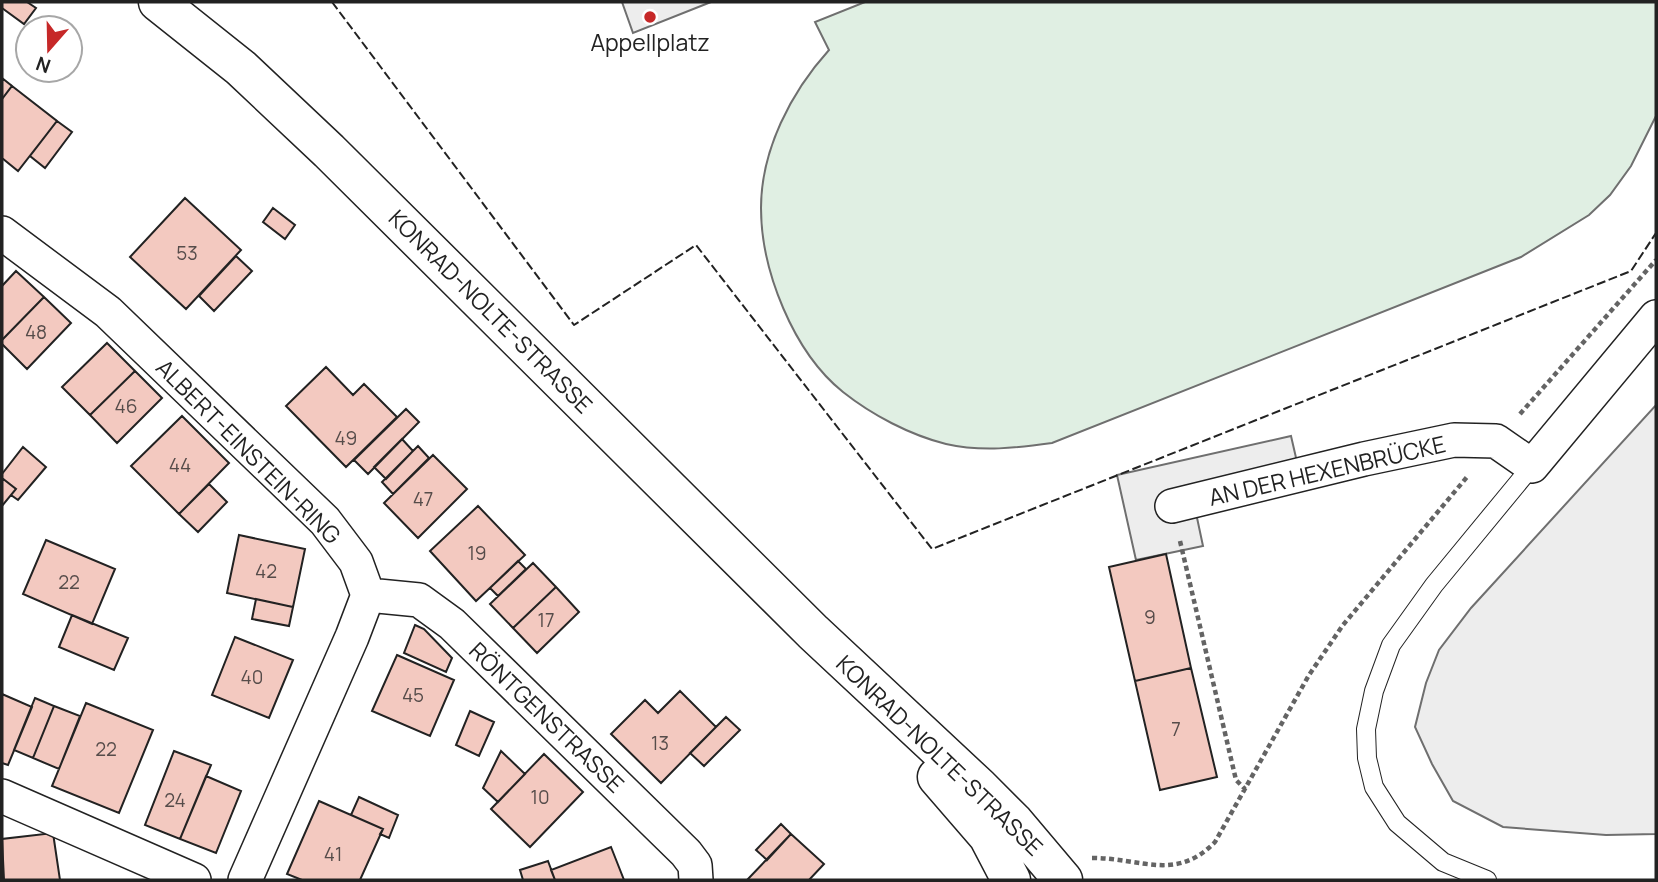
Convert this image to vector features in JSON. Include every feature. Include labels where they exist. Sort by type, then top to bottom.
[{"type":"street","name":"KONRAD-NOLTE-STRASSE","points":[[158,2],[241,68],[330,151],[813,632],[1014,822],[1073,870]]},
{"type":"street","name":"ALBERT-EINSTEIN-RING","points":[[2,233],[108,312],[325,521],[356,562],[368,595]]},
{"type":"street","points":[[1496,441],[1525,476],[1656,317]]},
{"type":"street","name":"AN DER HEXENBRÜCKE","points":[[1171,506],[1454,440],[1496,441]]},
{"type":"street","points":[[245,880],[368,595]]},
{"type":"street","name":"RÖNTGENSTRASSE","points":[[368,595],[419,600],[452,624],[686,853],[695,865],[696,880]]},
{"type":"street","name":"KONRAD-NOLTE-STRASSE","points":[[813,632],[988,836],[1011,880]]},
{"type":"street","points":[[2,796],[194,880]]},
{"type":"lane","points":[[1487,880],[1443,862],[1397,822],[1374,787],[1367,758],[1366,729],[1374,691],[1391,645],[1434,585],[1525,476]]},
{"type":"path","points":[[1073,870],[1108,858],[1162,869],[1191,864],[1204,856],[1215,842],[1309,675],[1343,625],[1496,441],[1656,260]]},
{"type":"path","points":[[1171,506],[1236,780],[1245,789]]},
{"type":"green space","points":[[865,2],[1656,2],[1656,116],[1631,166],[1610,195],[1589,215],[1521,257],[1052,443],[972,448],[946,444],[919,435],[879,416],[843,392],[825,375],[795,333],[783,308],[767,257],[761,208],[766,165],[772,144],[791,103],[802,84],[829,50],[815,22]]},
{"type":"shaded area","name":"Appellplatz","points":[[622,2],[711,2],[633,33]]},
{"type":"shaded area","points":[[1656,405],[1656,834],[1606,835],[1503,827],[1453,801],[1432,764],[1415,727],[1426,683],[1439,650],[1471,608]]},
{"type":"shaded area","points":[[1291,436],[1303,488],[1196,513],[1203,546],[1136,560],[1117,475]]},
{"type":"building","points":[[2,2],[27,2],[36,8],[32,14],[14,14],[14,17],[2,8]]},
{"type":"building","points":[[2,78],[12,86],[2,99]]},
{"type":"building","points":[[12,86],[57,121],[18,171],[2,158],[2,99]]},
{"type":"building","points":[[57,121],[72,132],[45,168],[30,156]]},
{"type":"building","points":[[185,198],[241,250],[186,309],[130,257]]},
{"type":"building","points":[[273,208],[295,225],[285,239],[263,222]]},
{"type":"building","points":[[236,256],[252,271],[214,311],[199,296]]},
{"type":"building","points":[[16,271],[44,297],[2,340],[2,286]]},
{"type":"building","points":[[44,297],[71,323],[27,369],[2,344],[2,340]]},
{"type":"building","points":[[107,343],[135,371],[90,415],[62,387]]},
{"type":"building","points":[[326,367],[353,395],[364,384],[397,417],[346,467],[286,406]]},
{"type":"building","points":[[135,371],[162,398],[117,443],[90,415]]},
{"type":"building","points":[[406,409],[419,422],[368,474],[354,460]]},
{"type":"building","points":[[182,416],[229,463],[179,514],[131,466]]},
{"type":"building","points":[[402,439],[413,451],[386,479],[374,467]]},
{"type":"building","points":[[418,446],[429,458],[393,494],[382,482]]},
{"type":"building","points":[[23,447],[46,467],[18,500],[11,495],[16,489],[2,478],[2,474]]},
{"type":"building","points":[[433,455],[467,489],[418,538],[384,503]]},
{"type":"building","points":[[2,478],[16,489],[2,506]]},
{"type":"building","points":[[209,484],[227,502],[198,532],[179,514]]},
{"type":"building","points":[[478,506],[525,555],[476,601],[430,551]]},
{"type":"building","points":[[239,535],[305,549],[293,607],[227,593]]},
{"type":"building","points":[[46,540],[115,569],[92,624],[23,594]]},
{"type":"building","points":[[1166,554],[1191,668],[1135,681],[1109,567]]},
{"type":"building","points":[[518,561],[526,569],[498,596],[490,588]]},
{"type":"building","points":[[533,563],[556,587],[513,628],[490,604]]},
{"type":"building","points":[[556,587],[579,612],[537,653],[513,628]]},
{"type":"building","points":[[256,599],[293,607],[289,626],[252,619]]},
{"type":"building","points":[[72,615],[128,638],[114,670],[59,647]]},
{"type":"building","points":[[415,625],[424,629],[452,658],[446,672],[404,653]]},
{"type":"building","points":[[235,637],[293,660],[269,718],[212,695]]},
{"type":"building","points":[[397,655],[454,680],[430,736],[372,711]]},
{"type":"building","points":[[1191,668],[1217,777],[1160,790],[1135,681]]},
{"type":"building","points":[[680,691],[716,727],[661,783],[611,734],[645,700],[658,713]]},
{"type":"building","points":[[2,694],[32,707],[8,765],[2,763]]},
{"type":"building","points":[[35,698],[54,706],[33,758],[14,750]]},
{"type":"building","points":[[86,703],[153,730],[119,813],[52,786]]},
{"type":"building","points":[[54,706],[80,716],[59,769],[33,758]]},
{"type":"building","points":[[470,711],[494,722],[479,756],[456,745]]},
{"type":"building","points":[[726,717],[740,730],[704,766],[690,753]]},
{"type":"building","points":[[174,751],[211,765],[180,839],[145,825]]},
{"type":"building","points":[[501,751],[525,774],[498,802],[483,788]]},
{"type":"building","points":[[544,754],[583,792],[530,847],[491,809]]},
{"type":"building","points":[[206,776],[241,791],[216,853],[180,839]]},
{"type":"building","points":[[359,797],[398,815],[389,838],[380,834],[383,829],[351,815]]},
{"type":"building","points":[[319,801],[383,829],[360,880],[302,880],[287,874]]},
{"type":"building","points":[[781,824],[791,834],[767,860],[756,850]]},
{"type":"building","points":[[53,833],[60,880],[4,880],[2,839]]},
{"type":"building","points":[[791,834],[824,864],[809,880],[747,880]]},
{"type":"building","points":[[611,847],[624,880],[555,880],[551,870]]},
{"type":"building","points":[[548,861],[555,880],[523,880],[520,870]]},
{"type":"fence","points":[[332,2],[574,325],[696,245],[932,549],[1631,271],[1656,233]]},
{"type":"place","name":"Appellplatz","points":[[650,17]]}]
